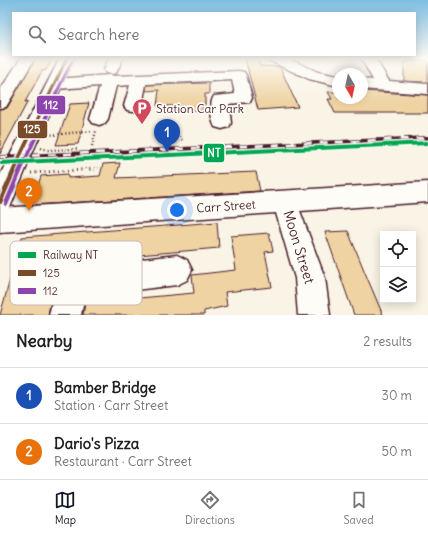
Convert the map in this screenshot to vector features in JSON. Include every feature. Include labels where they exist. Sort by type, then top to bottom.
[{"type":"main road","points":[[0,202],[26,143],[60,73]]},
{"type":"street","points":[[0,102],[19,73]]},
{"type":"street","points":[[55,84],[101,73]]},
{"type":"street","points":[[99,119],[111,73]]},
{"type":"street","points":[[123,73],[144,78],[239,75],[244,98],[220,100],[222,123]]},
{"type":"street","points":[[307,73],[314,76],[332,80]]},
{"type":"street","points":[[376,73],[384,86]]},
{"type":"street","points":[[133,106],[144,78]]},
{"type":"street","points":[[368,85],[428,89]]},
{"type":"street","name":"Carr Street","points":[[0,220],[285,203],[428,192]]},
{"type":"street","name":"Moon Street","points":[[285,203],[310,278],[314,315]]},
{"type":"street","points":[[142,274],[177,270]]},
{"type":"street","points":[[65,315],[67,305]]},
{"type":"path","points":[[26,143],[96,131],[92,146]]},
{"type":"path","points":[[179,137],[182,140]]},
{"type":"path","points":[[26,143],[78,149]]},
{"type":"path","points":[[11,176],[39,172],[95,169],[98,167]]},
{"type":"building","points":[[27,73],[41,73],[0,154],[0,109],[7,108]]},
{"type":"building","points":[[249,73],[283,73],[298,107],[258,110]]},
{"type":"building","points":[[404,73],[428,73],[428,82],[404,81]]},
{"type":"building","points":[[209,83],[209,94],[205,94],[205,105],[203,105],[203,111],[179,111],[180,106],[157,106],[159,90],[146,91],[147,85]]},
{"type":"building","points":[[368,91],[428,95],[428,113],[335,113],[328,99],[332,99],[332,104],[368,104]]},
{"type":"building","points":[[328,92],[332,92],[332,99]]},
{"type":"building","points":[[89,103],[78,144],[56,145],[70,104]]},
{"type":"building","points":[[120,163],[116,178],[256,172],[260,191],[32,205],[41,176],[68,174],[68,178],[100,176],[103,164]]},
{"type":"building","points":[[217,222],[219,248],[142,255],[142,241],[21,241],[22,237]]},
{"type":"building","points":[[348,231],[383,315],[354,315],[325,232]]},
{"type":"building","points":[[269,233],[273,251],[265,252],[272,287],[225,292],[227,306],[204,311],[204,315],[83,315],[85,305],[142,305],[142,298],[194,293],[192,275],[236,270],[231,236]]},
{"type":"building","points":[[10,280],[10,305],[50,305],[48,315],[0,315]]},
{"type":"railway","points":[[0,157],[428,138]]},
{"type":"rail line","name":"NT","points":[[0,163],[428,143]]},
{"type":"transit line","name":"125","points":[[0,202],[23,149],[60,73]]},
{"type":"transit line","name":"112","points":[[6,204],[28,152],[66,73]]},
{"type":"place","name":"Station Car Park","points":[[142,125]]},
{"type":"place","name":"Bamber Bridge","points":[[167,152]]},
{"type":"place","name":"Dario's Pizza","points":[[29,211]]}]
